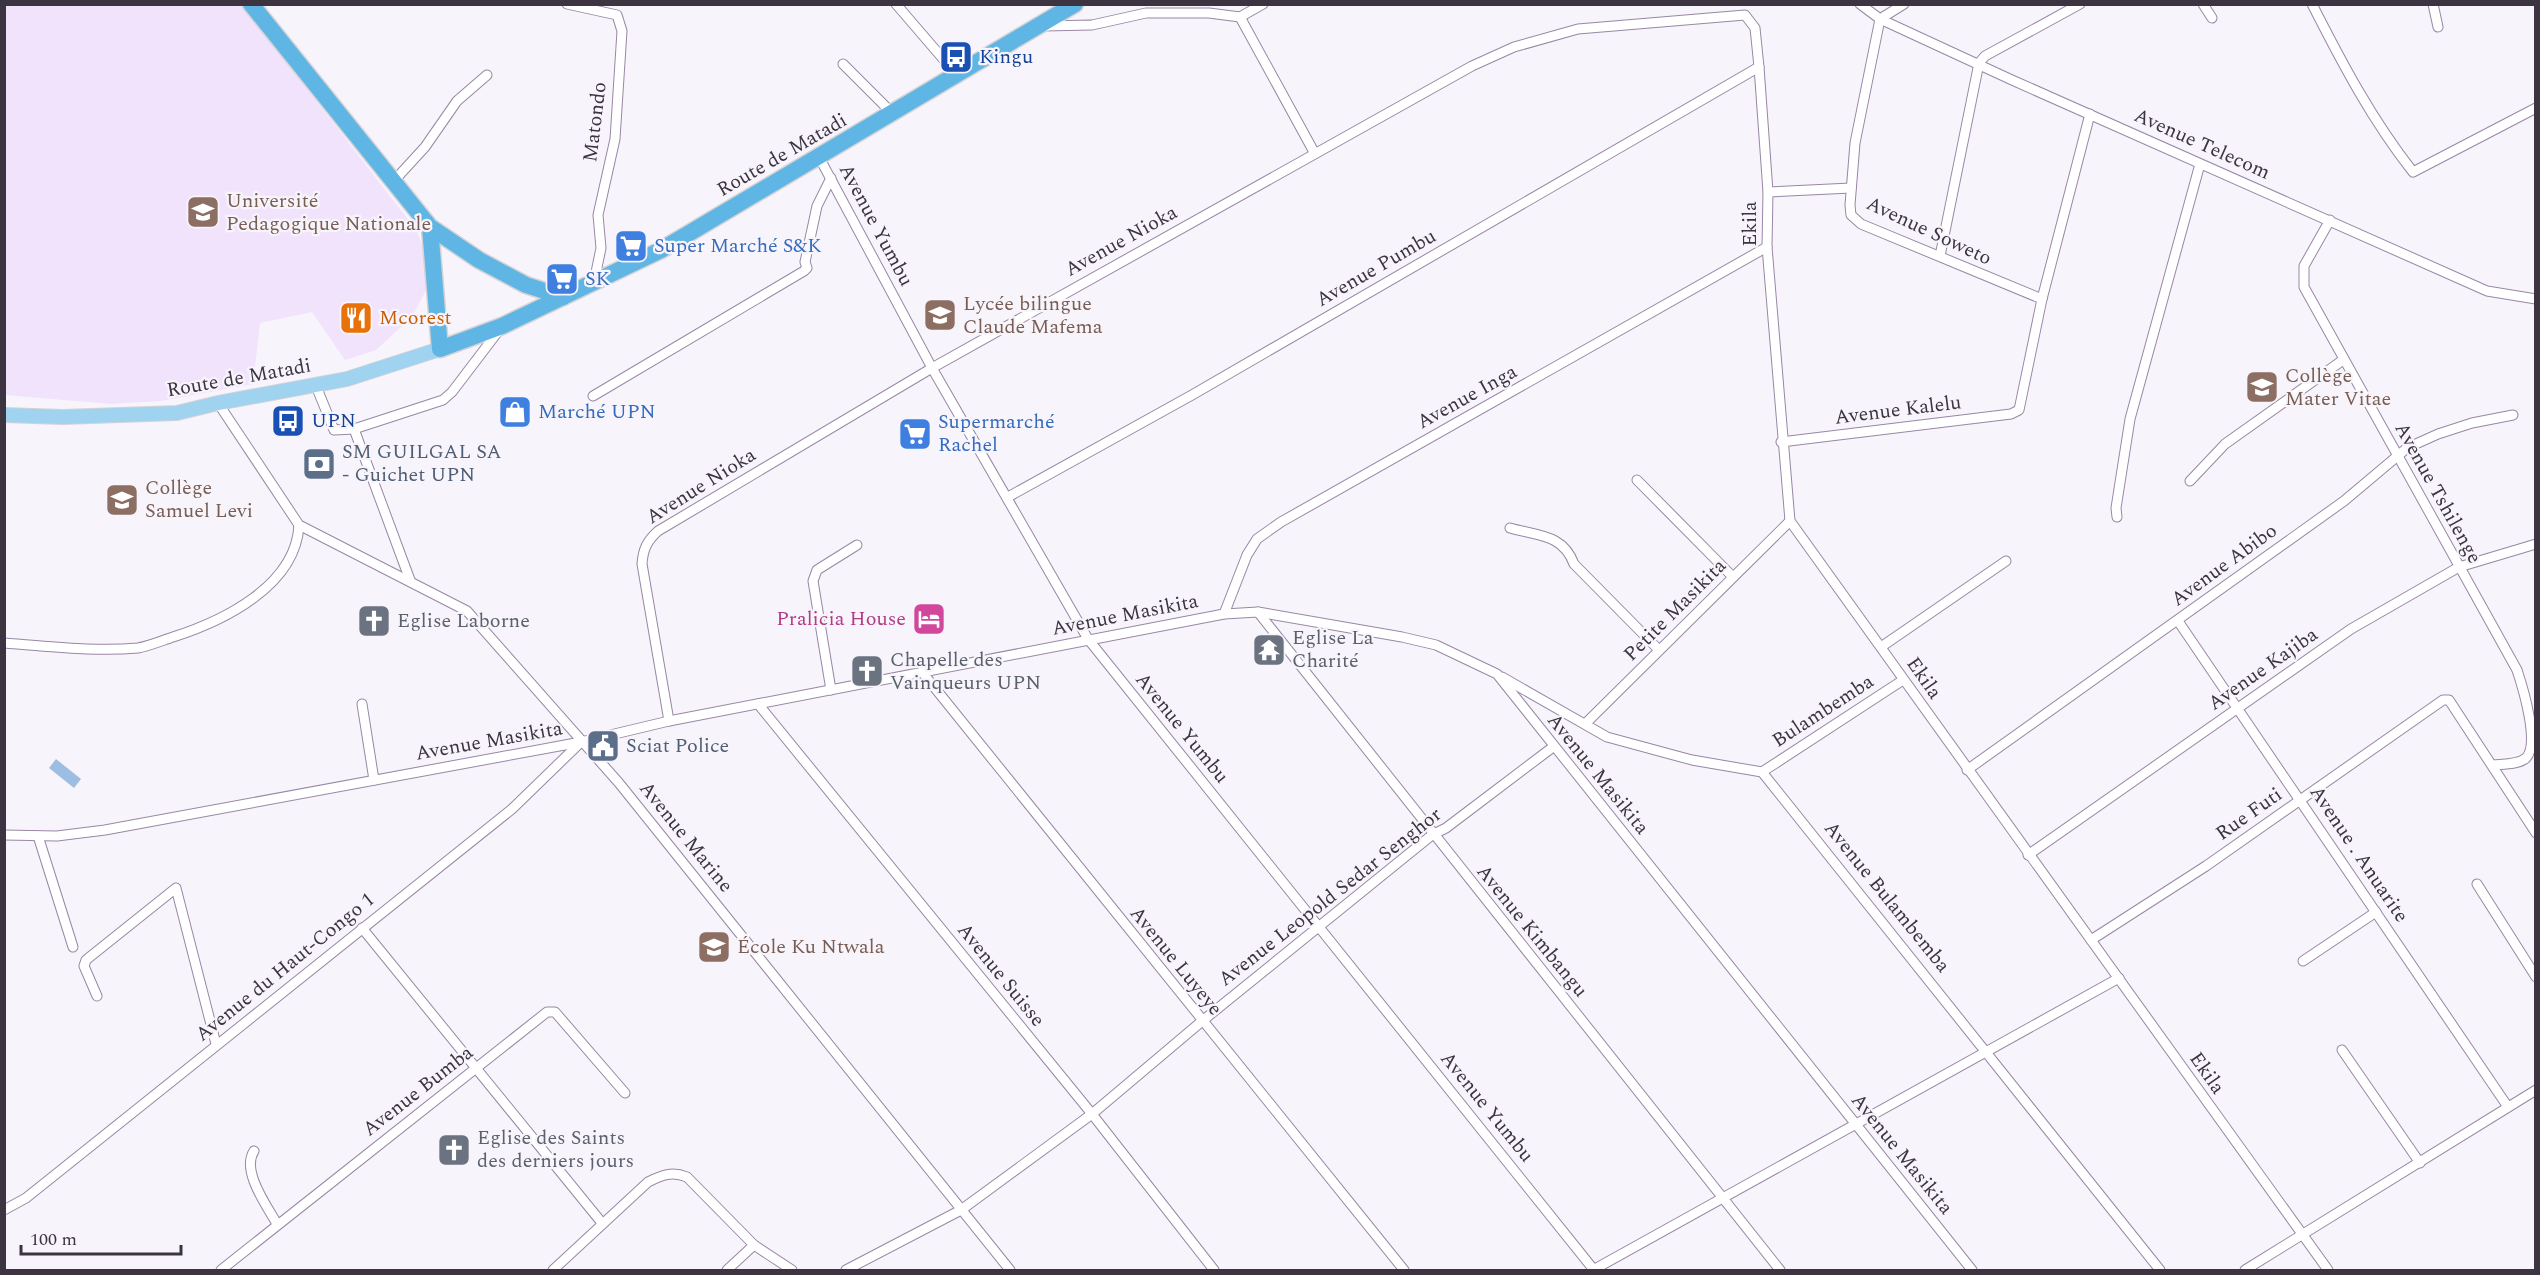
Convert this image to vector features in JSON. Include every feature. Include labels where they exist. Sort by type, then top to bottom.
[{"type":"highway","points":[[251,4],[392,183],[430,227],[496,270],[526,285],[563,297]]},
{"type":"highway","name":"Route de Matadi","points":[[440,349],[502,326],[661,250],[1075,4]]},
{"type":"highway","points":[[430,227],[440,349]]},
{"type":"main road","name":"Route de Matadi","points":[[4,415],[63,417],[177,413],[218,403],[316,386],[384,369],[440,349]]},
{"type":"street","name":"Matondo","points":[[567,4],[617,15],[622,31],[615,138],[598,216],[601,248],[593,283]]},
{"type":"street","points":[[896,4],[957,75]]},
{"type":"street","points":[[1038,27],[1092,25],[1146,13],[1209,13],[1240,17],[1263,4]]},
{"type":"street","name":"Avenue Telecom","points":[[1860,4],[1880,19],[2487,291],[2535,299]]},
{"type":"street","points":[[1880,19],[1904,4]]},
{"type":"street","points":[[1940,256],[1979,63],[1984,56],[2080,4]]},
{"type":"street","points":[[2204,4],[2212,18]]},
{"type":"street","points":[[2312,4],[2386,139],[2413,172],[2535,108]]},
{"type":"street","points":[[2433,4],[2438,27]]},
{"type":"street","name":"Ekila","points":[[1744,15],[1755,28],[1759,67],[1768,192],[1767,247],[1781,442],[1790,521],[2028,855],[2119,978],[2212,1112],[2328,1270]]},
{"type":"street","name":"Avenue Nioka","points":[[669,721],[642,564],[643,550],[648,540],[658,531],[932,368],[1314,152],[1472,66],[1541,38],[1578,29],[1744,15]]},
{"type":"street","points":[[1240,17],[1314,152]]},
{"type":"street","name":"Avenue Soweto","points":[[1880,19],[1855,142],[1851,215],[1862,224],[2042,299]]},
{"type":"street","points":[[843,64],[893,114]]},
{"type":"street","name":"Avenue Pumbu","points":[[1008,497],[1192,395],[1759,67]]},
{"type":"street","points":[[392,183],[425,147],[457,100],[487,75]]},
{"type":"street","points":[[2042,299],[2090,114]]},
{"type":"street","name":"Avenue Yumbu","points":[[819,157],[932,368],[1088,639],[1593,1270]]},
{"type":"street","points":[[2117,517],[2116,508],[2130,419],[2200,164]]},
{"type":"street","points":[[593,396],[804,271],[807,268],[805,262],[817,206],[831,178]]},
{"type":"street","points":[[1768,192],[1851,188]]},
{"type":"street","name":"Avenue Tshilenge","points":[[2330,220],[2304,266],[2302,277],[2304,287],[2517,670],[2528,700],[2532,748],[2525,758],[2516,763],[2493,765]]},
{"type":"street","name":"Avenue Inga","points":[[1224,614],[1247,555],[1257,539],[1281,522],[1767,247]]},
{"type":"street","name":"Avenue Kalelu","points":[[1781,442],[2011,414],[2019,410],[2042,299]]},
{"type":"street","points":[[316,386],[334,430],[354,429],[443,400],[452,392],[502,326]]},
{"type":"street","points":[[2190,481],[2226,444],[2343,360]]},
{"type":"street","points":[[4,643],[94,650],[140,648],[186,633],[243,608],[265,589],[287,559],[298,535],[299,525],[218,403]]},
{"type":"street","name":"Avenue Abibo","points":[[1967,770],[2082,685],[2178,621],[2344,501],[2407,448],[2438,434],[2512,415]]},
{"type":"street","points":[[354,429],[410,580]]},
{"type":"street","points":[[1637,480],[1734,577]]},
{"type":"street","name":"Petite Masikita","points":[[1585,724],[1790,521]]},
{"type":"street","name":"Avenue Marine","points":[[299,525],[467,611],[619,783],[1010,1270]]},
{"type":"street","points":[[1510,528],[1559,541],[1567,549],[1574,564],[1659,650]]},
{"type":"street","name":"Avenue Kajiba","points":[[2028,855],[2351,629],[2459,567],[2535,544]]},
{"type":"street","points":[[831,690],[813,581],[817,570],[857,545]]},
{"type":"street","points":[[1881,647],[2006,561]]},
{"type":"street","name":"Avenue Masikita","points":[[4,835],[38,836],[105,830],[582,742],[669,721],[1224,614],[1258,612],[1314,620],[1436,645],[1497,674],[1972,1270]]},
{"type":"street","name":"Avenue Kimbangu","points":[[1258,612],[1432,835],[1780,1270]]},
{"type":"street","name":"Avenue . Anuarite","points":[[2178,621],[2240,708],[2508,1107]]},
{"type":"street","name":"Avenue Luyeye","points":[[922,672],[1201,1022],[1404,1270]]},
{"type":"street","points":[[1497,674],[1606,737],[1646,749],[1762,772]]},
{"type":"street","name":"Bulambemba","points":[[1762,772],[1903,680]]},
{"type":"street","name":"Rue Futi","points":[[2091,940],[2301,800],[2443,700],[2449,700],[2493,765]]},
{"type":"street","points":[[362,704],[374,780]]},
{"type":"street","name":"Avenue Suisse","points":[[758,704],[1092,1114],[1214,1270]]},
{"type":"street","name":"Avenue du Haut-Congo 1","points":[[4,1210],[26,1198],[512,809],[582,742]]},
{"type":"street","name":"Avenue Leopold Sedar Senghor","points":[[846,1270],[961,1210],[1092,1114],[1201,1022],[1432,835],[1446,828],[1553,747]]},
{"type":"street","points":[[2493,765],[2535,833]]},
{"type":"street","name":"Avenue Bulambemba","points":[[1762,772],[1988,1052],[2080,1173],[2160,1270]]},
{"type":"street","points":[[38,836],[73,947]]},
{"type":"street","points":[[2477,884],[2535,977]]},
{"type":"street","points":[[97,996],[84,966],[86,960],[176,888],[216,1044]]},
{"type":"street","points":[[2302,961],[2376,912]]},
{"type":"street","points":[[362,928],[602,1223]]},
{"type":"street","points":[[1593,1270],[1857,1126],[2119,978]]},
{"type":"street","name":"Avenue Bumba","points":[[221,1270],[476,1070],[542,1015],[551,1011],[625,1093]]},
{"type":"street","points":[[2342,1050],[2420,1163]]},
{"type":"street","points":[[2245,1270],[2535,1090]]},
{"type":"street","points":[[255,1151],[251,1157],[252,1173],[277,1224]]},
{"type":"street","points":[[553,1270],[648,1182],[659,1176],[677,1173],[687,1177],[754,1245],[792,1270]]},
{"type":"street","points":[[727,1270],[754,1245]]},
{"type":"shaded area","name":"Université Pedagogique Nationale","points":[[4,5],[242,5],[417,231],[427,260],[426,290],[412,317],[376,350],[345,360],[312,312],[260,323],[253,384],[161,401],[111,404],[5,395]]},
{"type":"water","points":[[56,759],[81,779],[74,788],[49,768]]},
{"type":"place","name":"Kingu","points":[[956,57]]},
{"type":"place","name":"Université Pedagogique Nationale","points":[[203,212]]},
{"type":"place","name":"Super Marché S&K","points":[[631,246]]},
{"type":"place","name":"SK","points":[[562,279]]},
{"type":"place","name":"Lycée bilingue Claude Mafema","points":[[940,315]]},
{"type":"place","name":"Mcorest","points":[[356,318]]},
{"type":"place","name":"Collège Mater Vitae","points":[[2262,387]]},
{"type":"place","name":"Marché UPN","points":[[515,412]]},
{"type":"place","name":"UPN","points":[[288,421]]},
{"type":"place","name":"Supermarché Rachel","points":[[915,434]]},
{"type":"place","name":"SM GUILGAL SA - Guichet UPN","points":[[319,464]]},
{"type":"place","name":"Collège Samuel Levi","points":[[122,500]]},
{"type":"place","name":"Pralicia House","points":[[929,619]]},
{"type":"place","name":"Eglise Laborne","points":[[374,621]]},
{"type":"place","name":"Eglise La Charité","points":[[1269,650]]},
{"type":"place","name":"Chapelle des Vainqueurs UPN","points":[[867,671]]},
{"type":"place","name":"Sciat Police","points":[[603,746]]},
{"type":"place","name":"École Ku Ntwala","points":[[714,947]]},
{"type":"place","name":"Eglise des Saints des derniers jours","points":[[454,1150]]}]
